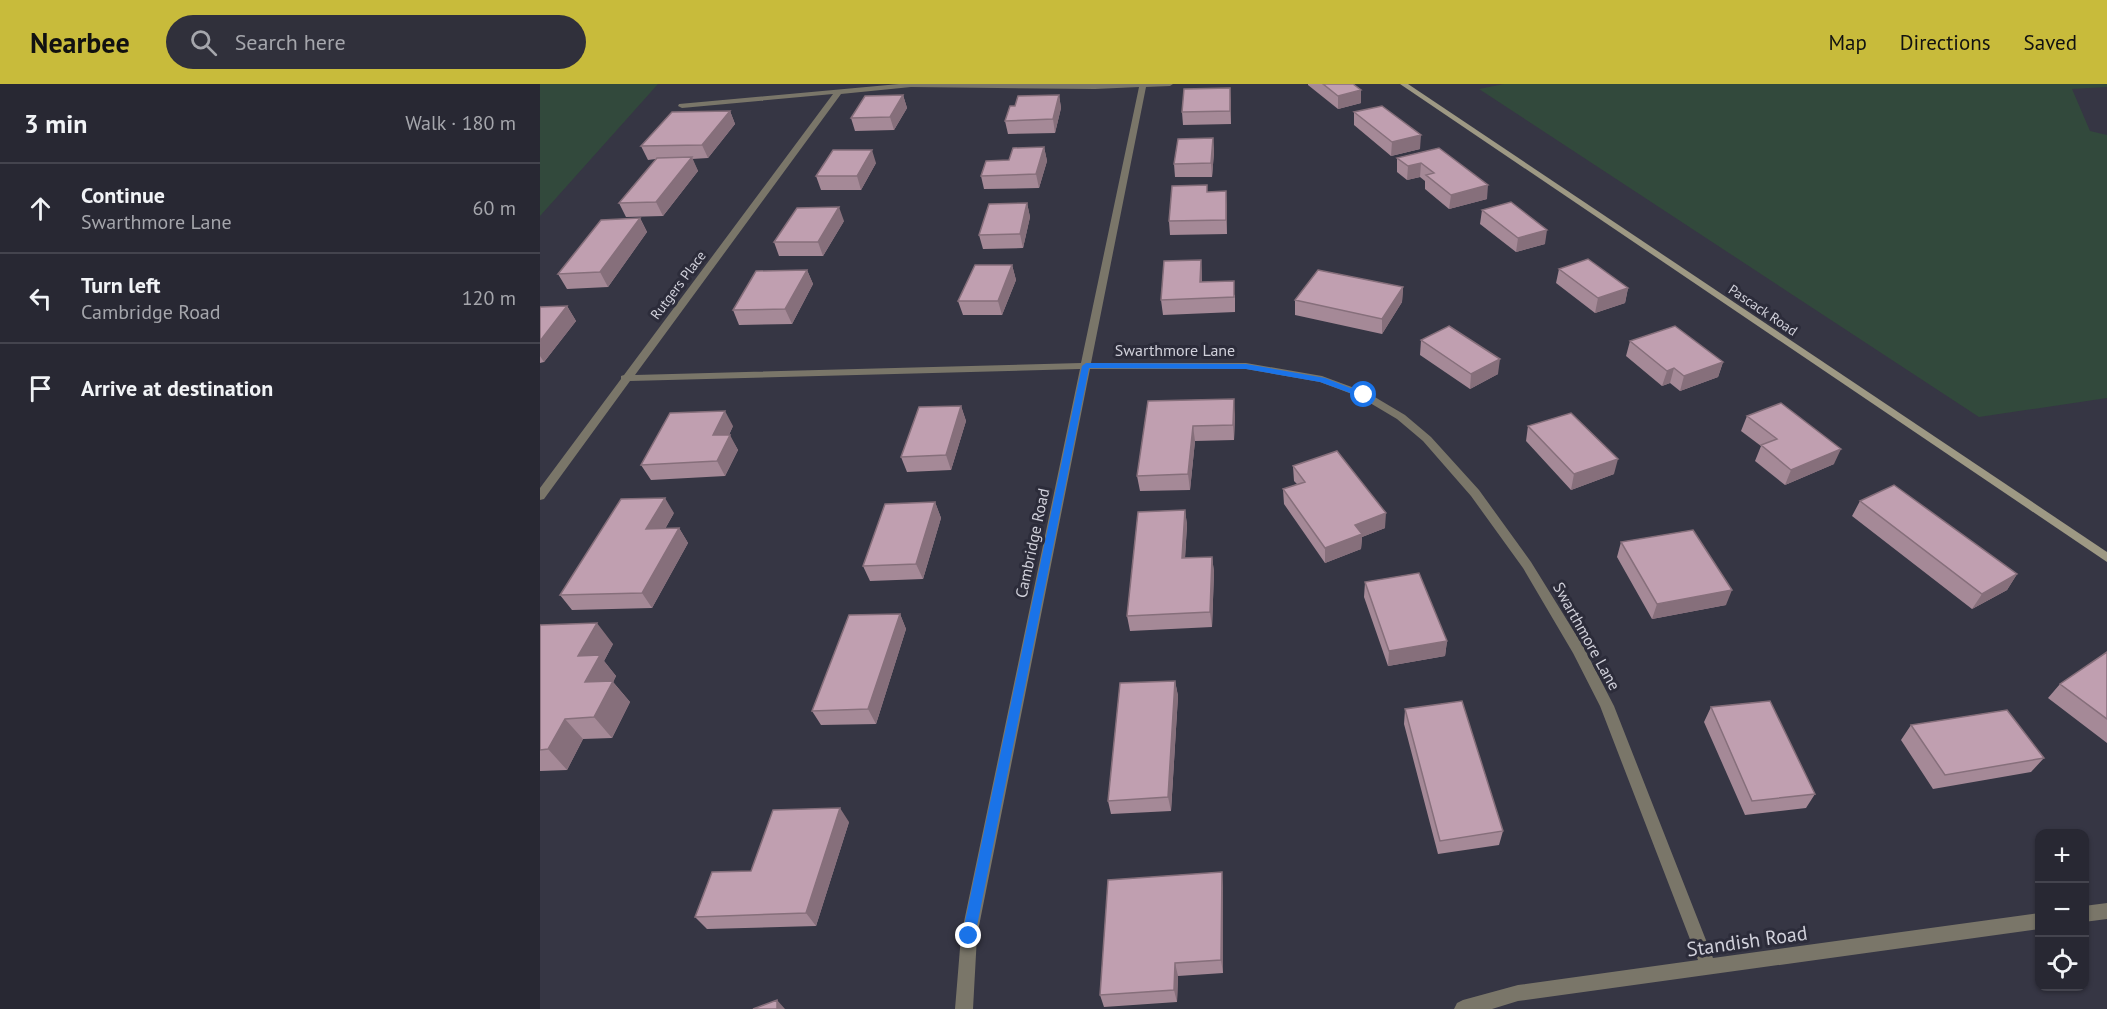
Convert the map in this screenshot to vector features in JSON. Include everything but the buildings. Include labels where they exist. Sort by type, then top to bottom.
[{"type":"street","points":[[682,106],[839,91],[952,84],[1143,86],[1170,84]]},
{"type":"street","name":"Pascack Road","points":[[1403,84],[2107,558]]},
{"type":"street","name":"Cambridge Road","points":[[964,1009],[969,936],[1143,86]]},
{"type":"street","name":"Rutgers Place","points":[[540,496],[839,91]]},
{"type":"street","name":"Swarthmore Lane","points":[[625,378],[1086,366],[1246,366],[1322,379],[1364,395],[1401,417],[1427,439],[1475,493],[1527,565],[1578,651],[1607,706],[1709,968]]},
{"type":"street","points":[[2089,913],[2107,911]]},
{"type":"street","name":"Standish Road","points":[[1463,1009],[1518,993],[2035,922]]},
{"type":"green space","points":[[540,84],[658,84],[540,216]]},
{"type":"green space","points":[[1504,84],[2107,84],[2107,87],[2072,89],[2090,131],[2107,135],[2107,398],[1979,417],[1479,89]]},
{"type":"route","points":[[969,936],[1086,366],[1246,366],[1322,379],[1364,395]]}]
